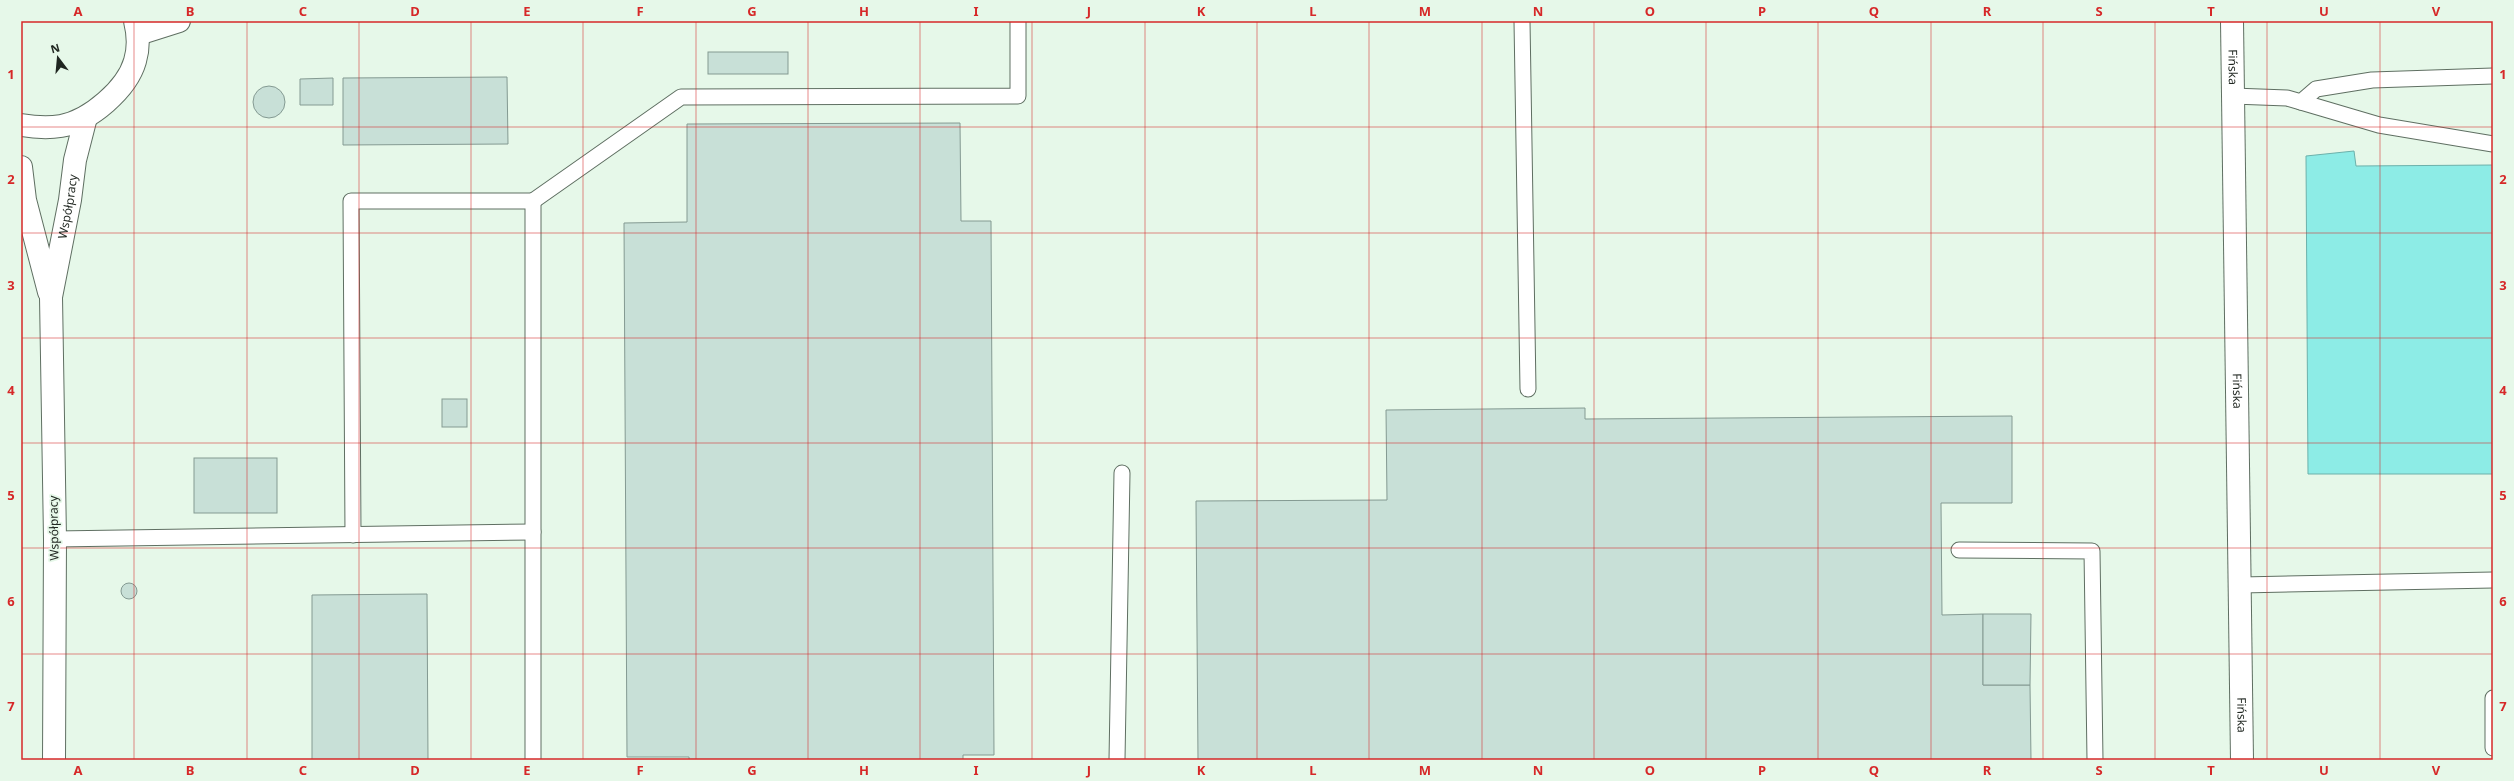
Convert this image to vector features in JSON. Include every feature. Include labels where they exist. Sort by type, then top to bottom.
[{"type":"street","points":[[21,125],[61,126],[86,117],[109,100],[120,87],[135,61],[137,28],[179,21]]},
{"type":"street","name":"Fińska","points":[[2232,21],[2241,585],[2242,760]]},
{"type":"street","name":"Współpracy","points":[[54,760],[55,539],[51,297],[70,200],[75,160],[86,117]]},
{"type":"street","name":"Współpracy","points":[[21,167],[25,200],[51,297]]},
{"type":"lane","points":[[353,535],[351,201],[533,201],[681,97],[1018,96],[1018,21]]},
{"type":"lane","points":[[1522,21],[1528,389]]},
{"type":"lane","points":[[2301,102],[2316,89],[2372,80],[2493,76]]},
{"type":"lane","points":[[2233,96],[2287,98],[2379,125],[2493,144]]},
{"type":"lane","points":[[533,201],[533,760]]},
{"type":"lane","points":[[1117,760],[1122,473]]},
{"type":"lane","points":[[55,539],[533,532]]},
{"type":"lane","points":[[1959,550],[2092,551],[2095,760]]},
{"type":"lane","points":[[2241,585],[2493,580]]},
{"type":"lane","points":[[2493,698],[2493,748]]},
{"type":"water","points":[[2354,151],[2356,166],[2493,165],[2493,474],[2308,474],[2306,156]]},
{"type":"building","points":[[708,52],[788,52],[788,74],[708,74]]},
{"type":"building","points":[[507,77],[508,144],[343,145],[343,78]]},
{"type":"building","points":[[333,78],[333,105],[300,105],[300,79]]},
{"type":"building","points":[[269,86],[275,87],[282,93],[285,102],[284,108],[278,115],[269,118],[263,117],[256,111],[253,102],[254,96],[260,89]]},
{"type":"building","points":[[960,123],[961,221],[991,221],[994,755],[963,755],[963,760],[689,760],[689,757],[627,757],[624,223],[687,222],[687,124]]},
{"type":"building","points":[[442,399],[467,399],[467,427],[442,427]]},
{"type":"building","points":[[1585,408],[1585,419],[2012,416],[2012,503],[1941,503],[1942,615],[1983,614],[1983,685],[2030,685],[2031,760],[1198,760],[1196,501],[1387,500],[1386,410]]},
{"type":"building","points":[[194,458],[277,458],[277,513],[194,513]]},
{"type":"building","points":[[129,583],[135,585],[137,591],[135,597],[129,599],[123,597],[121,591],[123,585]]},
{"type":"building","points":[[427,594],[428,760],[312,760],[312,595]]},
{"type":"building","points":[[1983,614],[2031,614],[2030,685],[1983,685]]}]
